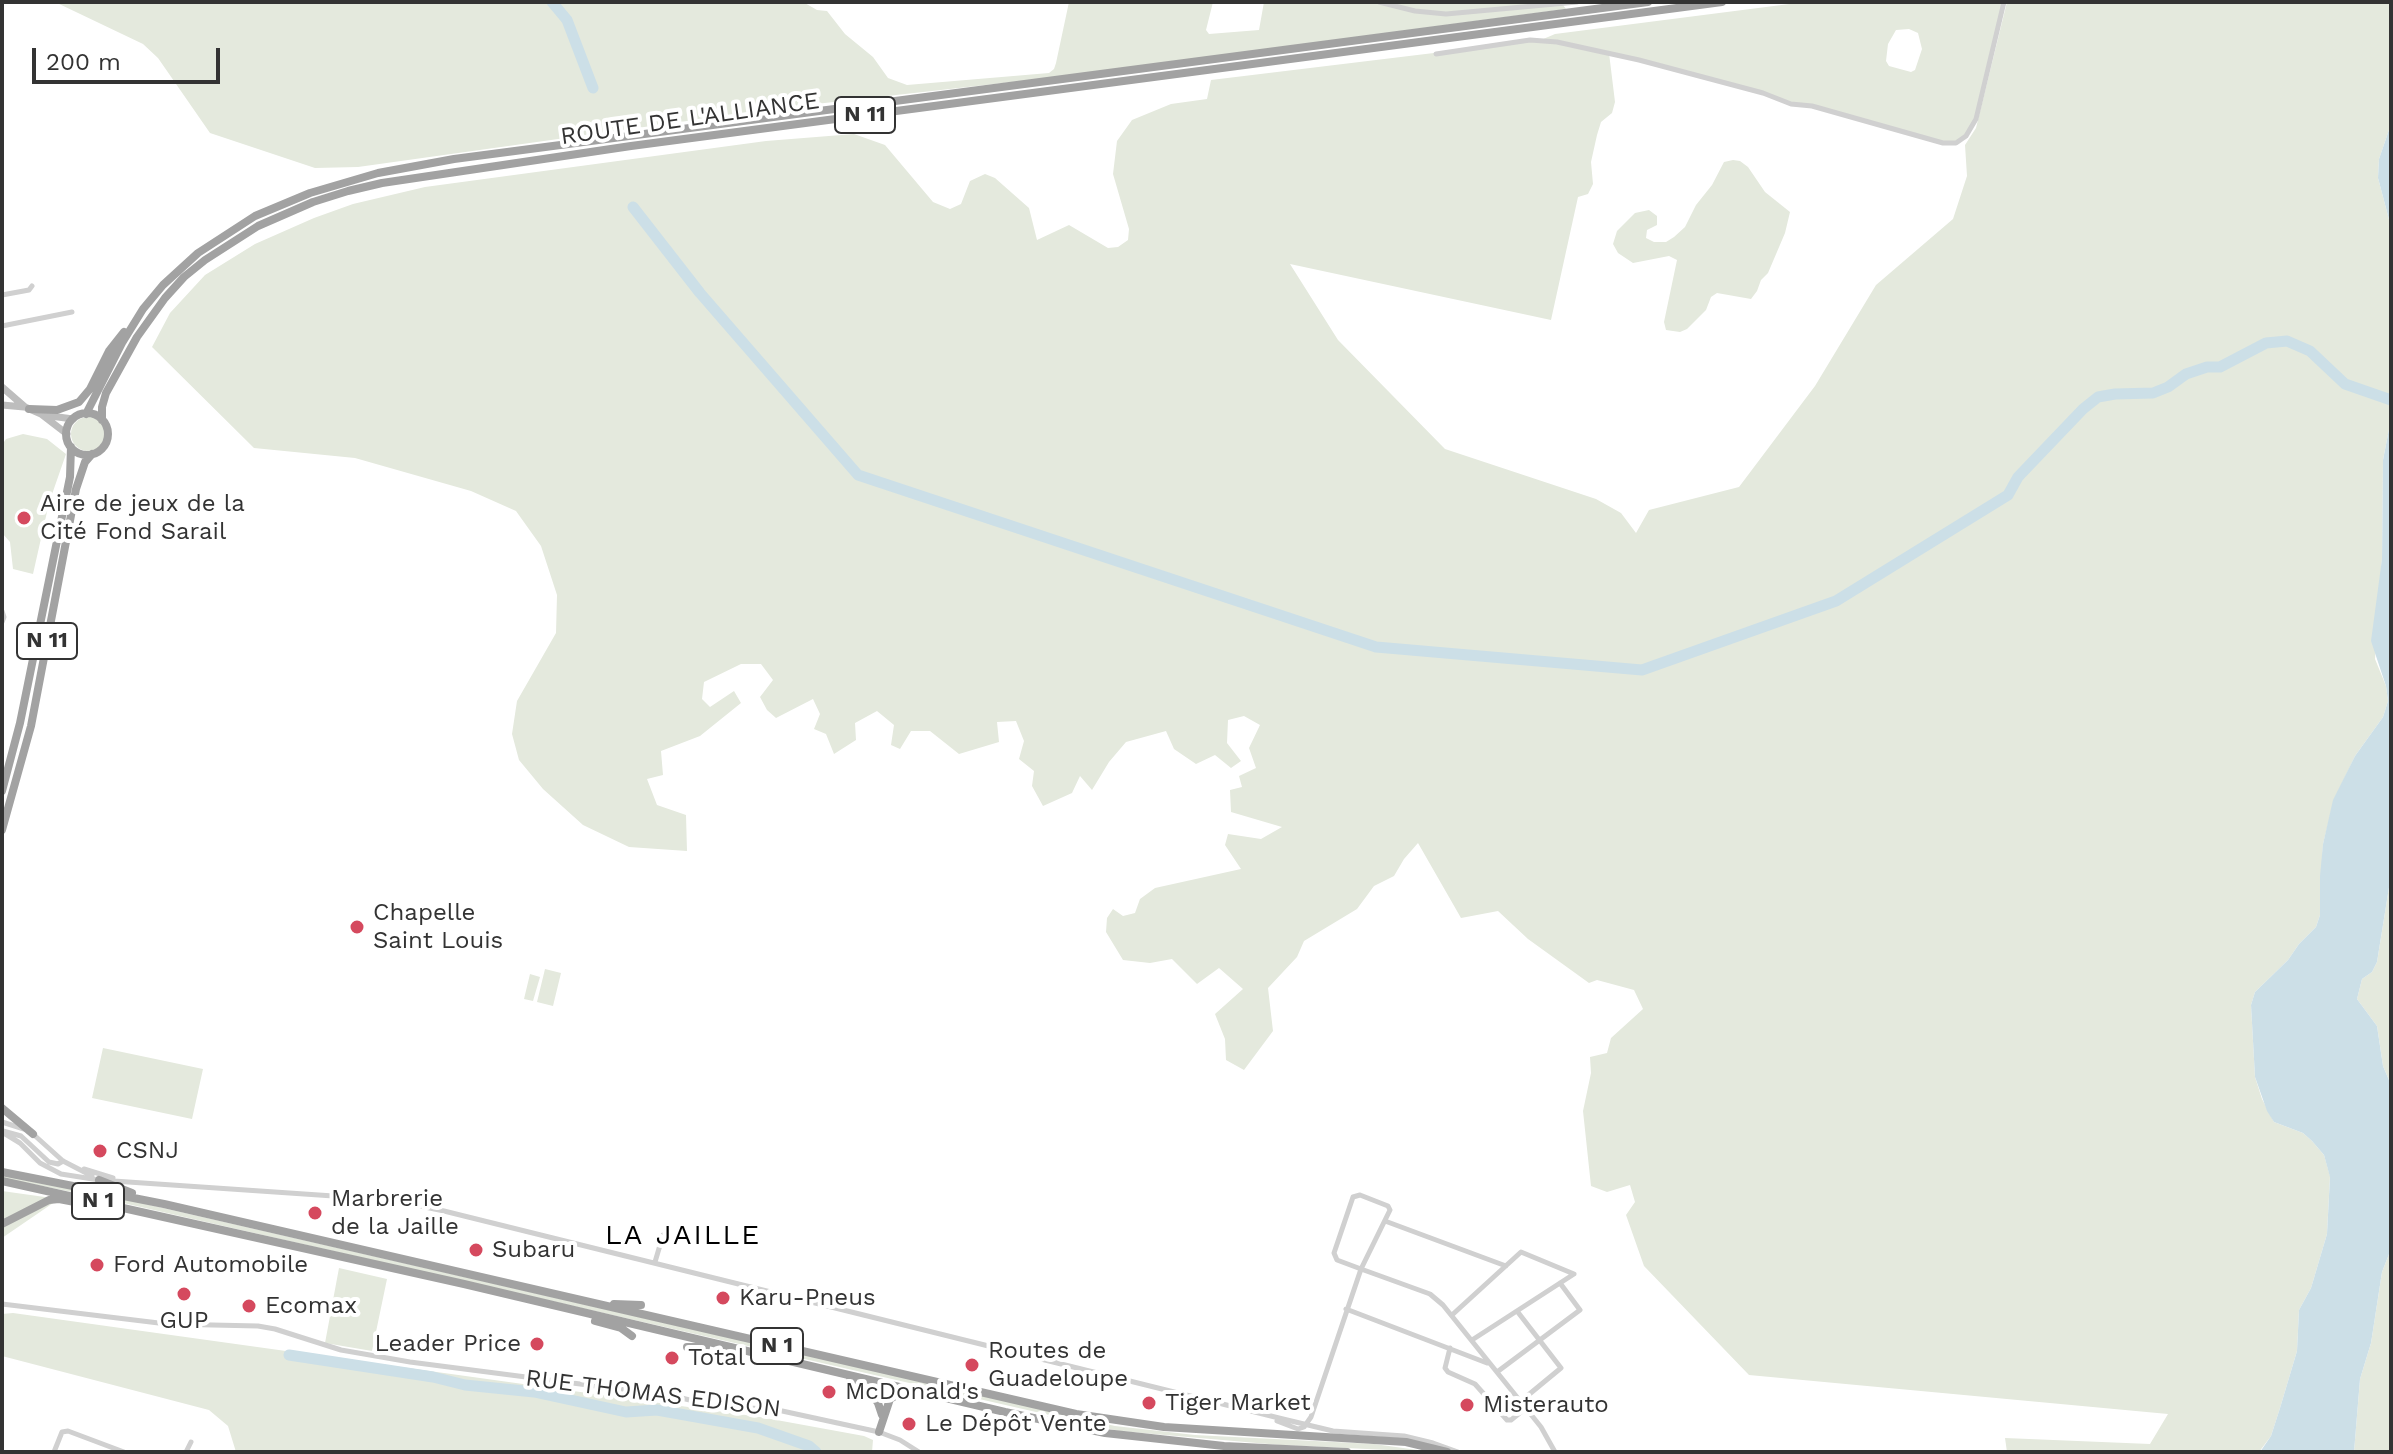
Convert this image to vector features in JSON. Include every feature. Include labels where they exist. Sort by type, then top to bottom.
[{"type":"highway","name":"ROUTE DE L'ALLIANCE","points":[[86,414],[135,322],[180,267],[255,216],[310,193],[378,173],[470,157],[1648,2]]},
{"type":"highway","name":"ROUTE DE L'ALLIANCE","points":[[102,420],[106,393],[137,337],[184,277],[258,226],[313,202],[348,191],[382,183],[647,144],[1722,2]]},
{"type":"highway","points":[[27,408],[57,410],[79,402],[90,389],[113,345],[135,322]]},
{"type":"highway","points":[[86,414],[102,420],[108,432],[100,451],[80,453],[71,447],[67,434],[73,419],[86,414]]},
{"type":"highway","name":"N 11","points":[[2,791],[20,723],[70,477],[71,447]]},
{"type":"highway","name":"N 11","points":[[2,830],[31,726],[76,489],[85,462],[92,454]]},
{"type":"highway","points":[[2,1108],[33,1134]]},
{"type":"highway","name":"N 1","points":[[2,1172],[164,1204],[1076,1414],[1120,1422],[1217,1431],[1406,1442],[1447,1452]]},
{"type":"highway","points":[[99,1180],[164,1204]]},
{"type":"highway","name":"N 1","points":[[2,1181],[1105,1433],[1162,1441],[1347,1452]]},
{"type":"highway","points":[[2,1224],[37,1205],[59,1199],[160,1215]]},
{"type":"highway","points":[[586,1302],[641,1305]]},
{"type":"highway","points":[[542,1303],[573,1316],[621,1328],[632,1336]]},
{"type":"highway","points":[[681,1315],[687,1320],[765,1343]]},
{"type":"highway","points":[[687,1347],[695,1345],[764,1355]]},
{"type":"highway","points":[[788,1361],[864,1386],[876,1398],[882,1419]]},
{"type":"highway","points":[[879,1432],[890,1399],[900,1393],[985,1411],[1005,1412]]},
{"type":"main road","points":[[2,388],[27,408],[41,414],[73,419]]},
{"type":"main road","points":[[2,388],[2,396]]},
{"type":"main road","points":[[2,405],[27,408]]},
{"type":"main road","points":[[41,414],[67,434]]},
{"type":"street","points":[[1379,2],[1415,11],[1446,14],[1577,2]]},
{"type":"street","points":[[1436,54],[1530,40],[1557,42],[1639,60],[1763,93],[1791,104],[1812,106],[1949,143],[1961,141],[1974,123],[2004,2]]},
{"type":"street","points":[[2,295],[29,290],[32,286]]},
{"type":"street","points":[[2,326],[72,312]]},
{"type":"street","points":[[2,611],[2,622]]},
{"type":"street","points":[[2,1122],[33,1134],[66,1163],[99,1180]]},
{"type":"street","points":[[2,1132],[21,1136],[49,1162],[66,1163],[118,1180]]},
{"type":"street","points":[[2,1132],[20,1143],[48,1169],[61,1174],[99,1180],[279,1191],[406,1203],[1261,1414],[1333,1431],[1404,1436],[1458,1452]]},
{"type":"street","points":[[32,1148],[46,1148]]},
{"type":"street","points":[[1307,1424],[1361,1269],[1390,1210],[1388,1206],[1360,1195],[1353,1197],[1334,1253],[1337,1260],[1361,1269],[1430,1294],[1452,1315],[1521,1401],[1555,1452]]},
{"type":"street","points":[[1385,1221],[1506,1266]]},
{"type":"street","points":[[655,1262],[663,1235]]},
{"type":"street","points":[[1452,1315],[1521,1252],[1574,1274],[1472,1340]]},
{"type":"street","points":[[1497,1372],[1580,1310],[1560,1283]]},
{"type":"street","name":"RUE THOMAS EDISON","points":[[2,1304],[157,1324],[258,1326],[330,1347],[397,1360],[673,1396],[719,1407],[773,1409],[879,1432],[919,1452]]},
{"type":"street","points":[[1346,1309],[1491,1364]]},
{"type":"street","points":[[1517,1311],[1561,1368],[1521,1401]]},
{"type":"street","points":[[1450,1348],[1445,1368],[1448,1372],[1475,1384],[1507,1420],[1526,1408]]},
{"type":"street","points":[[54,1452],[62,1432],[68,1431],[124,1452]]},
{"type":"street","points":[[186,1452],[191,1442]]},
{"type":"shaded area","points":[[55,2],[803,2],[817,10],[827,11],[845,34],[873,57],[888,78],[907,85],[1049,73],[1056,63],[1069,2],[1213,2],[1206,30],[1209,34],[1259,30],[1264,2],[1577,2],[1563,5],[1566,9],[1048,78],[780,108],[358,167],[315,168],[210,133],[158,58],[143,44]]},
{"type":"shaded area","points":[[1805,2],[2004,2],[1976,119],[1961,141],[1943,143],[1609,53],[1615,102],[1612,113],[1601,122],[1597,135],[1591,162],[1593,184],[1588,194],[1578,197],[1551,320],[1290,264],[1338,340],[1445,449],[1596,499],[1621,513],[1636,533],[1649,510],[1739,487],[1815,386],[1876,285],[1953,219],[1967,176],[1965,145],[1976,128],[2007,2],[2391,2],[2391,124],[2379,159],[2378,178],[2391,227],[2391,419],[2383,460],[2382,559],[2375,659],[2386,686],[2388,701],[2383,717],[2355,756],[2334,800],[2323,844],[2320,915],[2316,927],[2255,992],[2251,1005],[2255,1077],[2262,1099],[2274,1122],[2303,1133],[2312,1141],[2324,1155],[2330,1176],[2327,1234],[2311,1288],[2299,1310],[2297,1351],[2271,1436],[2259,1452],[2007,1452],[2005,1438],[2150,1444],[2168,1414],[1749,1375],[1644,1266],[1626,1215],[1635,1202],[1630,1185],[1607,1192],[1591,1186],[1583,1111],[1591,1073],[1590,1057],[1607,1053],[1611,1038],[1643,1009],[1634,990],[1597,980],[1589,983],[1528,939],[1498,911],[1461,918],[1418,843],[1394,876],[1374,886],[1357,909],[1304,941],[1297,957],[1268,988],[1273,1031],[1244,1070],[1226,1060],[1225,1039],[1215,1014],[1243,989],[1219,968],[1197,984],[1172,959],[1150,963],[1123,960],[1106,932],[1107,918],[1113,909],[1123,916],[1135,913],[1140,899],[1155,888],[1241,869],[1225,845],[1228,834],[1261,839],[1282,827],[1231,812],[1230,790],[1242,787],[1239,776],[1256,768],[1249,748],[1260,725],[1244,716],[1228,720],[1227,743],[1241,761],[1231,768],[1215,755],[1196,764],[1174,749],[1166,731],[1126,742],[1092,790],[1080,776],[1072,793],[1043,806],[1032,786],[1034,771],[1019,759],[1024,741],[1016,721],[997,722],[999,742],[959,754],[930,731],[911,731],[900,749],[891,745],[894,725],[877,711],[855,723],[856,740],[834,754],[826,734],[814,729],[820,714],[813,699],[776,718],[760,697],[773,680],[761,664],[741,664],[704,682],[702,699],[710,707],[734,691],[741,703],[700,736],[661,751],[663,775],[647,779],[657,805],[686,815],[687,851],[629,847],[583,825],[543,789],[519,760],[512,734],[517,701],[556,633],[557,595],[541,546],[516,511],[471,491],[355,458],[254,448],[152,347],[170,313],[205,275],[255,244],[353,204],[425,187],[766,141],[854,134],[885,145],[933,202],[950,209],[961,204],[970,181],[985,174],[995,178],[1029,208],[1037,240],[1069,225],[1108,248],[1118,247],[1128,240],[1129,229],[1113,174],[1117,141],[1132,120],[1171,104],[1207,99],[1211,80],[1541,40],[1555,34]],"holes":[[[1909,29],[1918,33],[1922,49],[1915,70],[1911,72],[1889,66],[1886,61],[1888,44],[1896,30]]]},
{"type":"shaded area","points":[[2391,124],[2391,227],[2378,178],[2379,159]]},
{"type":"shaded area","points":[[1733,160],[1748,167],[1765,192],[1790,212],[1785,233],[1768,273],[1751,299],[1717,293],[1711,297],[1706,310],[1687,329],[1680,332],[1666,330],[1664,322],[1677,260],[1669,256],[1633,263],[1618,253],[1613,244],[1617,231],[1635,213],[1649,210],[1657,216],[1657,225],[1647,230],[1646,238],[1666,242],[1685,227],[1724,162]]},
{"type":"shaded area","points":[[88,417],[100,422],[105,434],[100,446],[88,451],[76,446],[71,434],[76,422]]},
{"type":"shaded area","points":[[2391,419],[2391,875],[2377,962],[2372,972],[2362,979],[2357,999],[2377,1026],[2383,1066],[2391,1085],[2391,1249],[2382,1272],[2371,1343],[2360,1379],[2354,1452],[2260,1452],[2271,1436],[2280,1408],[2297,1351],[2299,1310],[2311,1288],[2327,1234],[2330,1177],[2324,1155],[2312,1141],[2303,1133],[2274,1122],[2267,1111],[2255,1077],[2251,1005],[2255,992],[2316,927],[2320,915],[2323,844],[2333,800],[2355,756],[2383,717],[2388,701],[2371,641],[2382,559],[2383,460]]},
{"type":"shaded area","name":"Aire de jeux de la Cité Fond Sarail","points":[[23,434],[47,439],[66,454],[49,503],[33,574],[13,569],[10,542],[2,533],[2,445],[6,439]]},
{"type":"shaded area","points":[[2391,875],[2391,1085],[2383,1066],[2377,1026],[2357,999],[2362,979],[2372,972],[2377,962]]},
{"type":"shaded area","points":[[545,969],[561,973],[553,1006],[537,1002]]},
{"type":"shaded area","points":[[530,974],[540,977],[533,1001],[524,999]]},
{"type":"shaded area","points":[[103,1048],[203,1069],[192,1119],[92,1098]]},
{"type":"shaded area","points":[[2,1175],[124,1199],[1115,1426],[1195,1435],[1374,1444],[1432,1452],[1280,1445],[1119,1431],[97,1197],[2,1178]]},
{"type":"shaded area","points":[[2,1191],[59,1199],[2,1238]]},
{"type":"shaded area","points":[[2391,1249],[2391,1452],[2354,1452],[2360,1379],[2371,1343],[2382,1272]]},
{"type":"shaded area","points":[[339,1268],[387,1279],[372,1351],[325,1343]]},
{"type":"shaded area","points":[[13,1313],[760,1417],[864,1436],[873,1440],[872,1452],[236,1452],[228,1426],[209,1410],[2,1356],[2,1314]]},
{"type":"waterway","points":[[552,2],[567,20],[593,88]]},
{"type":"waterway","points":[[633,207],[700,293],[858,475],[1376,647],[1642,670],[1836,601],[2008,495],[2018,477],[2098,397],[2153,393],[2186,374],[2207,367],[2220,367],[2266,343],[2287,341],[2310,351],[2345,384],[2391,400]]},
{"type":"waterway","points":[[289,1355],[433,1377],[465,1385],[534,1392],[626,1412],[657,1410],[758,1428],[809,1446],[816,1452]]},
{"type":"place","name":"Aire de jeux de la Cité Fond Sarail","points":[[24,518]]},
{"type":"place","name":"Chapelle Saint Louis","points":[[357,927]]},
{"type":"place","name":"CSNJ","points":[[100,1151]]},
{"type":"place","name":"Marbrerie de la Jaille","points":[[315,1213]]},
{"type":"place","name":"Subaru","points":[[476,1250]]},
{"type":"place","name":"Ford Automobile","points":[[97,1265]]},
{"type":"place","name":"GUP","points":[[184,1294]]},
{"type":"place","name":"Karu-Pneus","points":[[723,1298]]},
{"type":"place","name":"Ecomax","points":[[249,1306]]},
{"type":"place","name":"Leader Price","points":[[537,1344]]},
{"type":"place","name":"Total","points":[[672,1358]]},
{"type":"place","name":"Routes de Guadeloupe","points":[[972,1365]]},
{"type":"place","name":"McDonald's","points":[[829,1392]]},
{"type":"place","name":"Tiger Market","points":[[1149,1403]]},
{"type":"place","name":"Misterauto","points":[[1467,1405]]},
{"type":"place","name":"Le Dépôt Vente","points":[[909,1424]]},
{"type":"district","name":"LA JAILLE","points":[[683,1236]]}]
